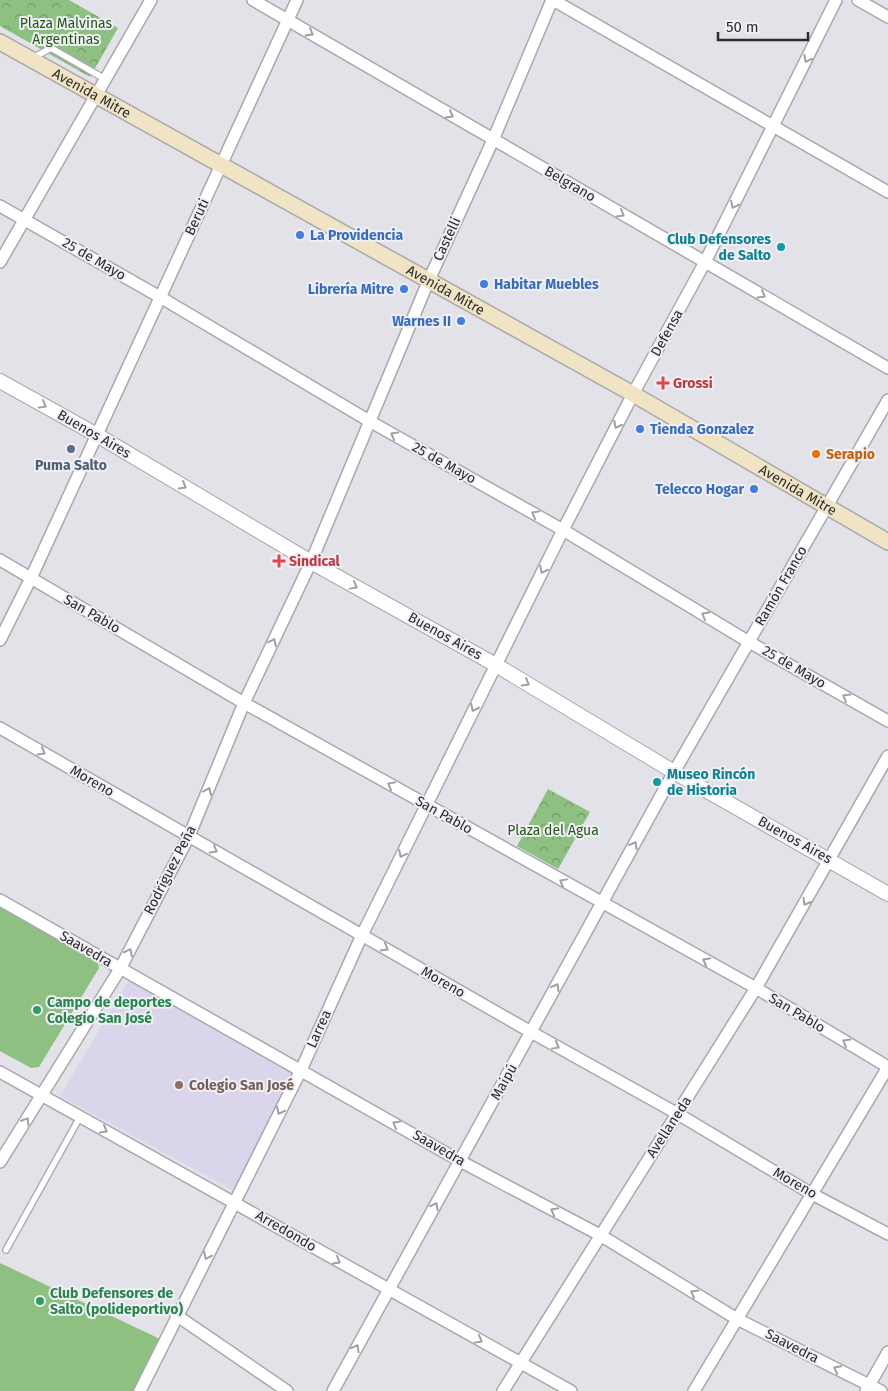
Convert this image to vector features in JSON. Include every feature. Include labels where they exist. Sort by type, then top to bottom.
[{"type":"main road","name":"Avenida Mitre","points":[[0,42],[95,97],[222,164],[428,282],[633,394],[888,542]]},
{"type":"street","points":[[0,262],[151,0]]},
{"type":"street","name":"Belgrano","points":[[253,0],[888,368]]},
{"type":"street","name":"Beruti","points":[[0,640],[32,578],[297,0]]},
{"type":"street","points":[[553,0],[888,192]]},
{"type":"street","name":"Castelli","points":[[311,562],[428,282],[493,140],[553,0]]},
{"type":"street","name":"Defensa","points":[[496,665],[633,394],[706,262],[836,0]]},
{"type":"street","points":[[858,0],[888,17]]},
{"type":"street","name":"25 de Mayo","points":[[0,206],[160,297],[371,422],[563,530],[749,642],[888,721]]},
{"type":"street","name":"Buenos Aires","points":[[0,381],[97,435],[311,562],[496,665],[674,772],[888,894]]},
{"type":"street","name":"Ramón Franco","points":[[674,772],[888,400]]},
{"type":"street","name":"San Pablo","points":[[0,560],[244,703],[602,904],[756,988],[888,1068]]},
{"type":"street","name":"Rodríguez Peña","points":[[0,1162],[120,969],[189,836],[244,703],[311,562]]},
{"type":"street","name":"Larrea","points":[[140,1391],[176,1315],[301,1070],[362,935],[496,665]]},
{"type":"street","name":"Moreno","points":[[0,728],[678,1114],[812,1194],[888,1234]]},
{"type":"street","name":"Avellaneda","points":[[503,1391],[756,988],[888,756]]},
{"type":"street","name":"Maipú","points":[[333,1391],[674,772]]},
{"type":"street","name":"Saavedra","points":[[0,900],[460,1161],[600,1236],[737,1319],[868,1388],[881,1391]]},
{"type":"street","points":[[694,1391],[888,1068]]},
{"type":"street","name":"Arredondo","points":[[0,1072],[571,1391]]},
{"type":"street","points":[[176,1315],[286,1391]]},
{"type":"street","points":[[868,1388],[888,1352]]},
{"type":"lane","points":[[31,60],[51,48],[105,79]]},
{"type":"lane","points":[[6,1250],[80,1116]]},
{"type":"shaded area","name":"Colegio San José","points":[[129,980],[296,1075],[238,1193],[60,1096]]},
{"type":"green space","name":"Plaza Malvinas Argentinas","points":[[0,0],[69,0],[118,28],[90,77],[0,26]]},
{"type":"green space","name":"Plaza del Agua","points":[[548,789],[590,812],[558,869],[517,846]]},
{"type":"green space","name":"Campo de deportes Colegio San José","points":[[0,907],[98,963],[99,968],[39,1067],[31,1068],[0,1051]]},
{"type":"green space","name":"Club Defensores de Salto (polideportivo)","points":[[0,1263],[160,1339],[133,1391],[0,1391]]},
{"type":"place","name":"La Providencia","points":[[300,235]]},
{"type":"place","name":"Club Defensores de Salto","points":[[781,247]]},
{"type":"place","name":"Habitar Muebles","points":[[484,284]]},
{"type":"place","name":"Librería Mitre","points":[[404,289]]},
{"type":"place","name":"Warnes II","points":[[461,321]]},
{"type":"place","name":"Grossi","points":[[663,383]]},
{"type":"place","name":"Tienda Gonzalez","points":[[640,429]]},
{"type":"place","name":"Puma Salto","points":[[71,449]]},
{"type":"place","name":"Serapio","points":[[816,454]]},
{"type":"place","name":"Telecco Hogar","points":[[754,489]]},
{"type":"place","name":"Sindical","points":[[279,561]]},
{"type":"place","name":"Museo Rincón de Historia","points":[[657,782]]},
{"type":"place","name":"Campo de deportes Colegio San José","points":[[37,1010]]},
{"type":"place","name":"Colegio San José","points":[[179,1085]]},
{"type":"place","name":"Club Defensores de Salto (polideportivo)","points":[[40,1301]]}]
